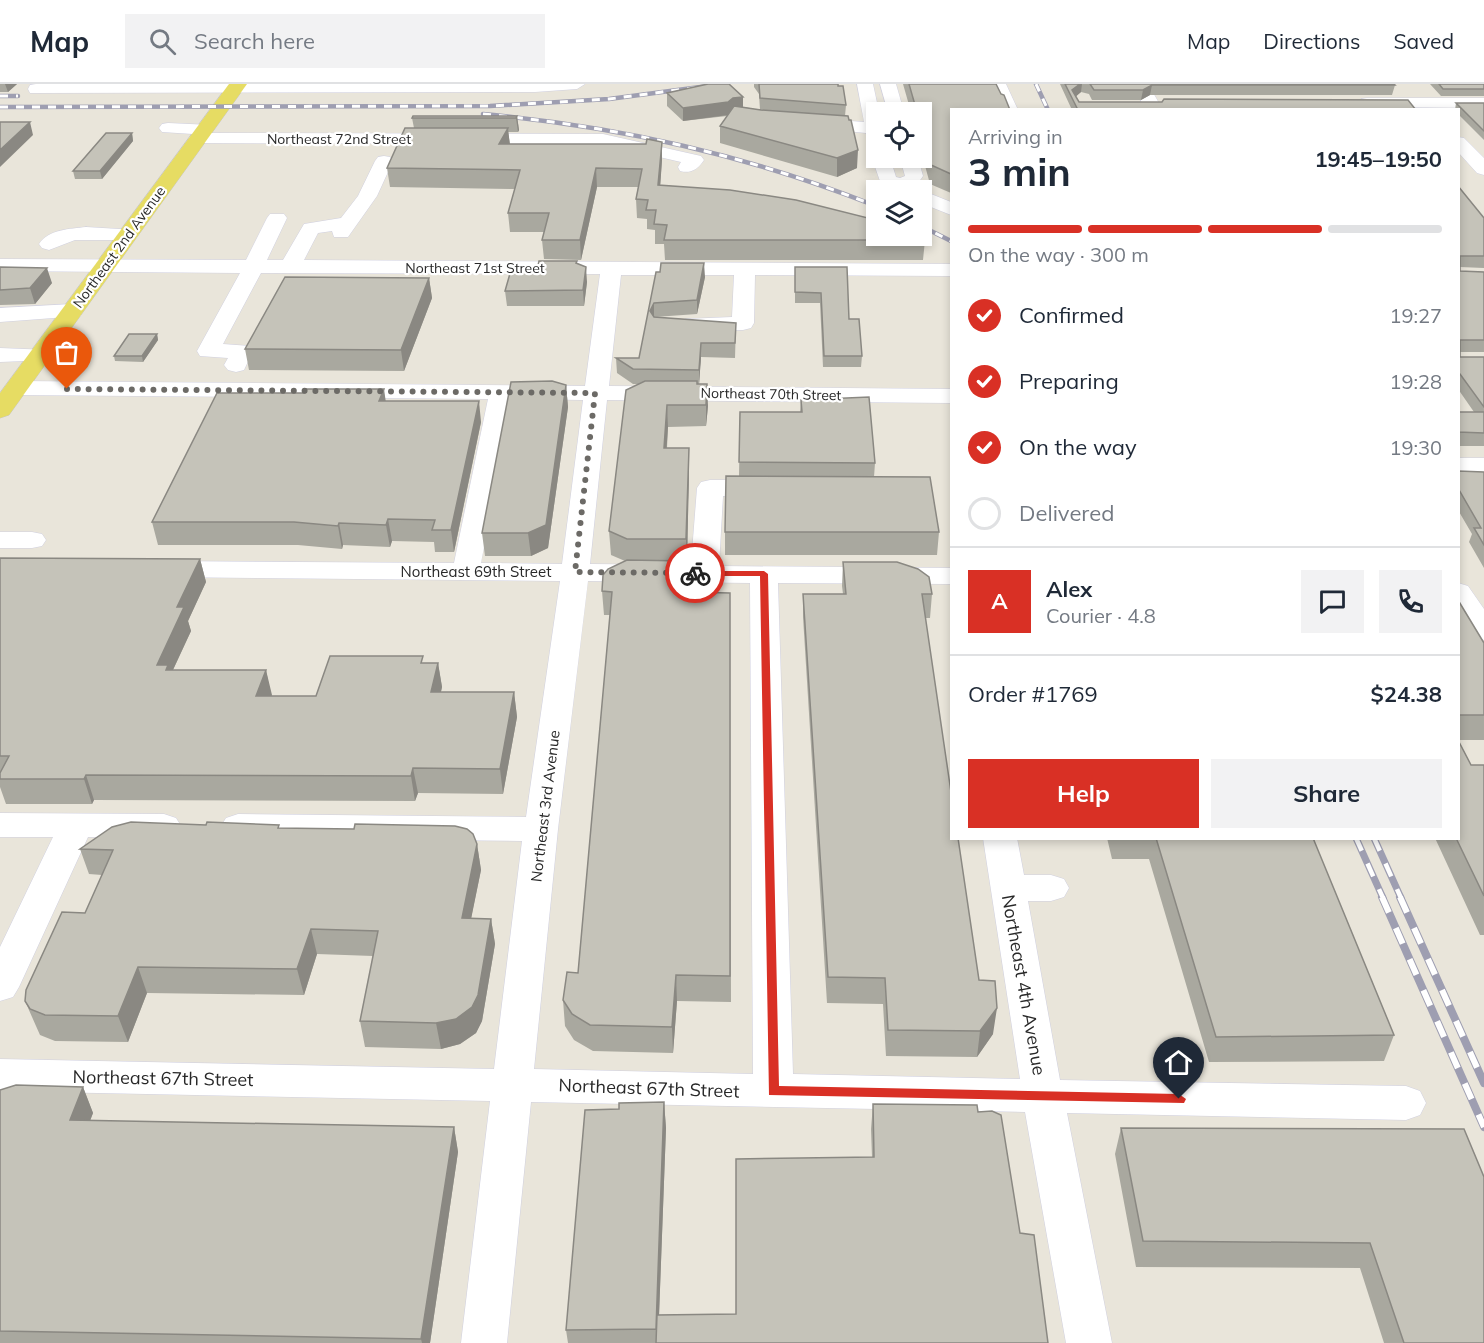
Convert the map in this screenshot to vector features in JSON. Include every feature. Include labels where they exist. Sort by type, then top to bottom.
[{"type":"main road","name":"Northeast 2nd Avenue","points":[[0,410],[236,87]]},
{"type":"street","points":[[39,87],[577,84]]},
{"type":"street","points":[[865,84],[868,102]]},
{"type":"street","points":[[888,84],[893,102]]},
{"type":"street","points":[[998,84],[1009,108]]},
{"type":"street","points":[[1140,84],[1157,105]]},
{"type":"street","points":[[1403,84],[1424,106]]},
{"type":"street","points":[[1355,103],[1424,106],[1484,103]]},
{"type":"street","points":[[1130,107],[1157,105]]},
{"type":"street","points":[[794,121],[866,134]]},
{"type":"street","name":"Northeast 72nd Street","points":[[168,128],[242,136],[499,145],[550,140],[588,145],[603,140],[695,160],[687,167]]},
{"type":"street","points":[[475,129],[551,133],[550,140]]},
{"type":"street","points":[[1460,145],[1479,176]]},
{"type":"street","points":[[324,267],[341,232],[367,196],[384,161]]},
{"type":"street","points":[[932,201],[950,209]]},
{"type":"street","points":[[236,365],[242,351],[208,351],[277,218]]},
{"type":"street","points":[[290,267],[311,228],[341,232]]},
{"type":"street","points":[[49,243],[65,235],[129,234]]},
{"type":"street","points":[[927,249],[950,267]]},
{"type":"street","name":"Northeast 71st Street","points":[[1,267],[950,268]]},
{"type":"street","name":"Northeast 3rd Avenue","points":[[484,1343],[542,830],[610,269]]},
{"type":"street","points":[[675,324],[742,323],[745,269]]},
{"type":"street","points":[[0,315],[72,311]]},
{"type":"street","points":[[0,355],[41,355]]},
{"type":"street","name":"Northeast 70th Street","points":[[16,388],[950,396]]},
{"type":"street","points":[[466,571],[501,392]]},
{"type":"street","points":[[1460,466],[1484,466]]},
{"type":"street","points":[[705,573],[710,488],[793,489]]},
{"type":"street","points":[[0,540],[32,540]]},
{"type":"street","name":"Northeast 69th Street","points":[[131,569],[950,576]]},
{"type":"street","points":[[764,574],[773,1091]]},
{"type":"street","points":[[0,825],[542,830]]},
{"type":"street","points":[[0,987],[76,825]]},
{"type":"street","name":"Northeast 4th Avenue","points":[[1000,840],[1043,1096],[1089,1343]]},
{"type":"street","points":[[1008,888],[1051,888]]},
{"type":"street","name":"Northeast 67th Street","points":[[0,1075],[1406,1103]]},
{"type":"building","points":[[708,84],[729,84],[743,97],[733,98],[728,102],[683,108],[667,93]]},
{"type":"building","points":[[759,84],[838,84],[838,86],[843,86],[846,105],[760,98]]},
{"type":"building","points":[[909,84],[996,84],[1009,108],[950,108],[950,174],[932,165],[932,102],[914,102]]},
{"type":"building","points":[[1065,84],[1080,84],[1072,90],[1079,102],[1162,102],[1164,99],[1408,100],[1414,108],[1077,108]]},
{"type":"building","points":[[1090,84],[1395,85],[1152,85],[1143,90],[1094,90]]},
{"type":"building","points":[[1439,84],[1484,84],[1484,89],[1443,89]]},
{"type":"building","points":[[1456,103],[1484,103],[1484,131]]},
{"type":"building","points":[[734,106],[848,116],[858,150],[837,158],[720,126]]},
{"type":"building","points":[[413,116],[517,116],[516,118],[412,118]]},
{"type":"building","points":[[0,122],[30,122],[0,150]]},
{"type":"building","points":[[405,128],[508,128],[499,144],[646,144],[647,139],[662,142],[658,185],[730,190],[796,200],[866,218],[866,240],[664,240],[667,225],[654,224],[656,210],[646,210],[648,200],[636,199],[642,169],[596,168],[580,240],[542,240],[549,213],[508,213],[520,170],[387,168]]},
{"type":"building","points":[[106,133],[132,133],[100,171],[73,171]]},
{"type":"building","points":[[1460,188],[1484,218],[1484,256],[1460,256]]},
{"type":"building","points":[[539,261],[577,261],[576,263],[586,267],[583,290],[505,291],[511,270],[537,270]]},
{"type":"building","points":[[661,263],[704,263],[697,300],[654,303],[650,311],[654,317],[736,323],[735,343],[701,343],[699,370],[633,369],[616,358],[639,358],[656,272],[660,272]]},
{"type":"building","points":[[0,267],[47,268],[30,288],[0,290]]},
{"type":"building","points":[[795,267],[847,267],[849,319],[859,319],[862,356],[824,356],[821,293],[795,292]]},
{"type":"building","points":[[1460,271],[1484,272],[1484,340],[1460,340]]},
{"type":"building","points":[[285,277],[429,278],[401,350],[245,349]]},
{"type":"building","points":[[129,334],[157,334],[142,356],[114,356]]},
{"type":"building","points":[[1460,357],[1484,357],[1484,407],[1460,374]]},
{"type":"building","points":[[552,381],[566,385],[546,525],[528,533],[482,533],[511,382]]},
{"type":"building","points":[[645,381],[697,381],[697,384],[707,384],[706,405],[667,405],[664,448],[689,448],[686,539],[627,539],[609,531],[626,390]]},
{"type":"building","points":[[306,389],[384,389],[379,401],[479,401],[451,530],[432,530],[435,520],[388,519],[386,525],[339,523],[338,526],[294,522],[152,522],[217,393],[305,393]]},
{"type":"building","points":[[869,397],[875,463],[739,462],[740,412],[802,412],[801,400]]},
{"type":"building","points":[[1460,412],[1484,412],[1484,433],[1460,432]]},
{"type":"building","points":[[1460,471],[1484,472],[1484,545],[1474,528],[1481,528],[1460,491]]},
{"type":"building","points":[[726,476],[930,477],[939,532],[725,532]]},
{"type":"building","points":[[0,558],[200,559],[177,607],[184,607],[157,665],[168,665],[166,670],[266,670],[256,696],[316,696],[330,656],[423,656],[421,663],[438,663],[431,692],[514,692],[500,769],[413,768],[411,776],[86,775],[84,779],[0,779],[0,773],[9,756],[0,756]]},
{"type":"building","points":[[627,560],[686,561],[688,564],[686,592],[730,593],[730,976],[676,975],[672,1027],[590,1025],[572,1014],[563,1000],[567,972],[578,973],[612,592],[602,591],[603,575],[608,569]]},
{"type":"building","points":[[843,562],[897,562],[918,569],[929,577],[932,594],[922,594],[950,785],[950,840],[958,840],[979,980],[995,981],[997,1008],[980,1031],[888,1030],[885,978],[828,977],[803,594],[846,594]]},
{"type":"building","points":[[1460,603],[1484,643],[1484,715],[1460,715]]},
{"type":"building","points":[[1460,744],[1471,765],[1484,765],[1484,896],[1457,840],[1460,840]]},
{"type":"building","points":[[131,822],[279,825],[278,828],[354,829],[355,824],[455,826],[467,829],[473,834],[477,844],[462,918],[491,919],[478,995],[472,1007],[456,1019],[436,1023],[360,1021],[378,931],[311,929],[297,969],[138,967],[118,1016],[45,1015],[30,1009],[25,1001],[26,990],[62,912],[85,913],[113,850],[80,849],[112,827]]},
{"type":"building","points":[[1157,840],[1314,840],[1394,1035],[1216,1037]]},
{"type":"building","points":[[16,1085],[83,1087],[70,1120],[454,1127],[421,1339],[0,1331],[0,1090]]},
{"type":"building","points":[[664,1102],[656,1329],[566,1330],[585,1110],[619,1109],[619,1103]]},
{"type":"building","points":[[873,1104],[977,1105],[978,1112],[992,1111],[1001,1115],[1020,1233],[1034,1235],[1048,1343],[656,1343],[657,1315],[736,1314],[736,1159],[874,1157]]},
{"type":"building","points":[[1121,1128],[1464,1129],[1484,1177],[1484,1343],[1404,1343],[1370,1243],[1143,1241]]},
{"type":"railway","points":[[0,107],[490,106],[609,99],[723,84]]},
{"type":"railway","points":[[1036,84],[1047,108]]},
{"type":"railway","points":[[0,96],[18,96]]},
{"type":"railway","points":[[483,114],[584,127],[683,146],[780,172],[866,202]]},
{"type":"railway","points":[[932,232],[950,240]]},
{"type":"railway","points":[[1357,840],[1383,898]]},
{"type":"railway","points":[[1375,840],[1401,898]]},
{"type":"railway","points":[[1382,897],[1484,1127]]},
{"type":"railway","points":[[1400,897],[1484,1083]]},
{"type":"way so far","points":[[67,389],[595,393],[575,572],[695,573]]},
{"type":"route","points":[[695,573],[764,574],[773,1091],[1179,1099]]}]
